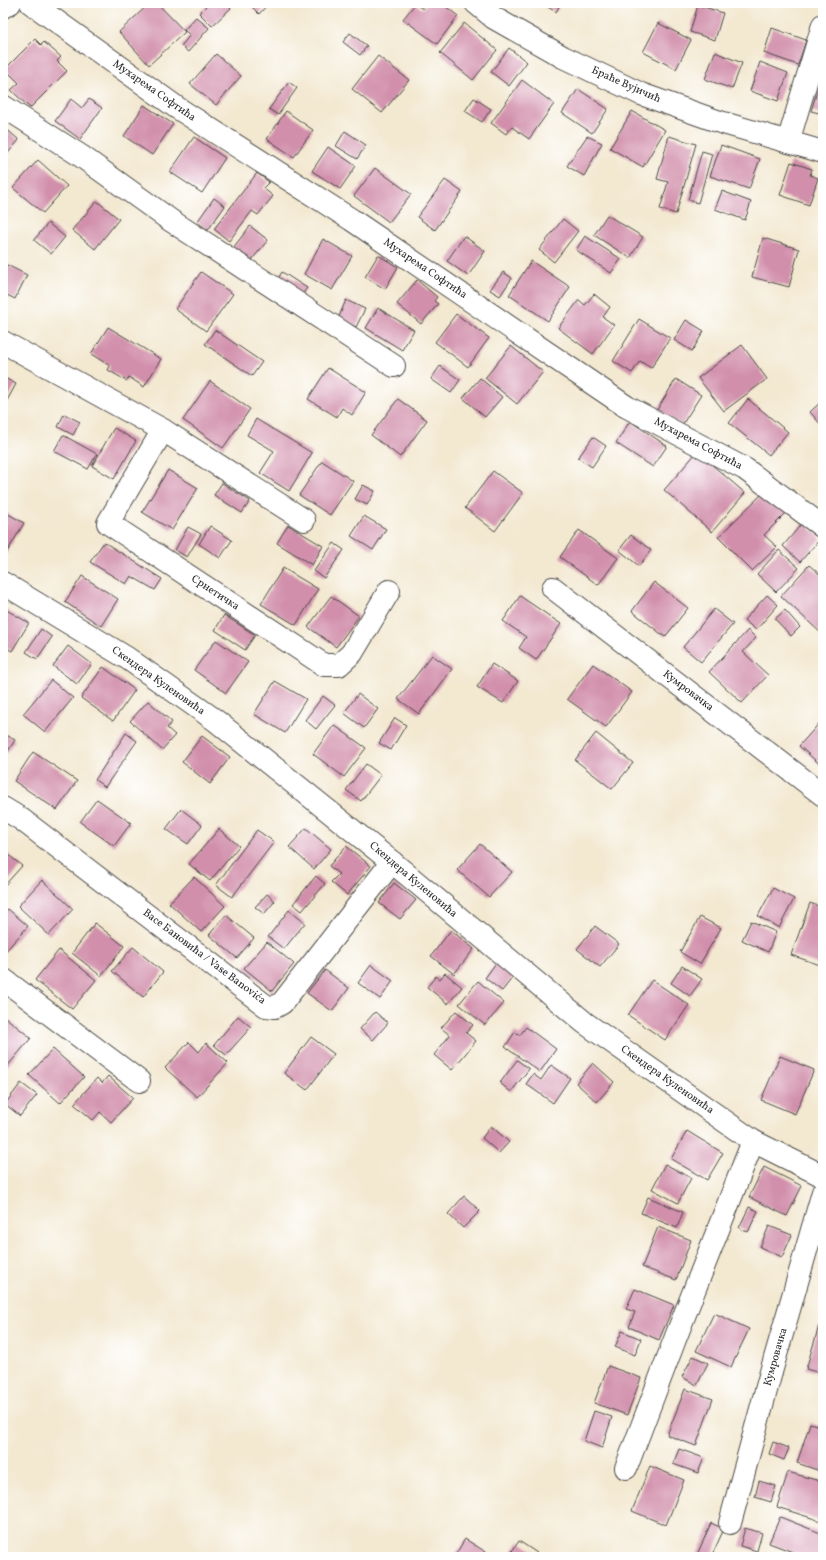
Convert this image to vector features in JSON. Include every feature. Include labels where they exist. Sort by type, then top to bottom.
[{"type":"street","points":[[3,7],[10,3]]},
{"type":"street","name":"Мухарема Софтића","points":[[31,3],[176,107],[352,220],[627,406],[745,469],[823,527]]},
{"type":"street","name":"Браће Вујичић","points":[[476,3],[494,18],[563,57],[641,94],[720,122],[823,152]]},
{"type":"street","points":[[788,142],[823,25]]},
{"type":"street","points":[[3,106],[81,156],[170,220],[394,366]]},
{"type":"street","points":[[3,342],[163,430],[304,520]]},
{"type":"street","name":"Срнетичка","points":[[163,430],[108,523],[324,665],[339,665],[352,653],[389,591]]},
{"type":"street","name":"Скендера Куленовића","points":[[3,583],[127,658],[215,720],[392,862],[585,1023],[753,1141],[823,1176]]},
{"type":"street","name":"Кумровачка","points":[[553,588],[823,795]]},
{"type":"street","name":"Васе Бановића / Vase Banovića","points":[[3,808],[27,824],[266,1006],[275,1007],[282,1004],[392,862]]},
{"type":"street","points":[[3,979],[139,1081]]},
{"type":"street","points":[[626,1468],[753,1141]]},
{"type":"street","name":"Кумровачка","points":[[730,1523],[823,1192]]},
{"type":"building","points":[[150,3],[157,3],[185,32],[149,65],[119,32]]},
{"type":"building","points":[[209,3],[226,3],[231,8],[212,26],[199,13]]},
{"type":"building","points":[[248,3],[269,3],[259,14]]},
{"type":"building","points":[[427,3],[441,3],[458,16],[437,44],[403,19],[415,4],[423,9]]},
{"type":"building","points":[[541,3],[561,3],[556,12]]},
{"type":"building","points":[[698,5],[723,13],[715,40],[690,32]]},
{"type":"building","points":[[196,17],[209,28],[188,52],[181,46],[190,35],[184,30]]},
{"type":"building","points":[[464,23],[497,50],[473,80],[440,53]]},
{"type":"building","points":[[658,23],[691,40],[676,69],[643,52]]},
{"type":"building","points":[[772,28],[806,40],[798,65],[764,53]]},
{"type":"building","points":[[350,33],[367,46],[360,55],[343,42]]},
{"type":"building","points":[[35,39],[41,45],[44,42],[61,57],[57,61],[67,71],[30,108],[11,90],[19,83],[5,69]]},
{"type":"building","points":[[509,48],[527,62],[509,86],[491,72]]},
{"type":"building","points":[[715,52],[742,63],[732,89],[705,79]]},
{"type":"building","points":[[216,54],[241,76],[216,105],[190,84]]},
{"type":"building","points":[[378,56],[409,80],[382,113],[352,89]]},
{"type":"building","points":[[760,62],[788,73],[778,101],[750,91]]},
{"type":"building","points":[[823,72],[823,114],[811,111]]},
{"type":"building","points":[[522,80],[554,104],[529,139],[512,127],[506,134],[491,123]]},
{"type":"building","points":[[289,82],[297,88],[278,115],[269,109]]},
{"type":"building","points":[[578,89],[608,109],[592,133],[562,113]]},
{"type":"building","points":[[474,98],[491,109],[482,122],[465,111]]},
{"type":"building","points":[[71,99],[82,108],[89,99],[102,108],[80,139],[55,121]]},
{"type":"building","points":[[144,105],[173,124],[152,155],[124,136]]},
{"type":"building","points":[[286,111],[313,130],[294,157],[267,139]]},
{"type":"building","points":[[632,111],[665,130],[643,167],[610,148]]},
{"type":"building","points":[[3,126],[19,140],[3,159]]},
{"type":"building","points":[[345,131],[366,145],[357,159],[336,146]]},
{"type":"building","points":[[587,136],[602,143],[584,176],[567,166]]},
{"type":"building","points":[[669,136],[696,144],[676,214],[660,209],[668,182],[657,179]]},
{"type":"building","points":[[194,137],[225,158],[202,193],[170,172]]},
{"type":"building","points":[[721,145],[760,159],[749,189],[710,176]]},
{"type":"building","points":[[328,147],[356,166],[340,189],[312,171]]},
{"type":"building","points":[[702,151],[712,154],[698,203],[688,200]]},
{"type":"building","points":[[38,160],[67,186],[43,213],[13,188]]},
{"type":"building","points":[[791,162],[812,169],[810,175],[818,178],[809,205],[780,195]]},
{"type":"building","points":[[375,168],[411,194],[389,222],[354,196]]},
{"type":"building","points":[[257,173],[269,182],[263,188],[273,196],[258,215],[252,211],[229,241],[214,229]]},
{"type":"building","points":[[445,180],[462,192],[435,230],[417,217]]},
{"type":"building","points":[[722,191],[751,202],[745,220],[715,209]]},
{"type":"building","points":[[214,198],[225,206],[208,230],[197,222]]},
{"type":"building","points":[[97,201],[119,219],[95,249],[72,230]]},
{"type":"building","points":[[823,208],[823,223],[819,222]]},
{"type":"building","points":[[607,215],[643,237],[630,258],[594,235]]},
{"type":"building","points":[[563,219],[578,231],[554,262],[539,250]]},
{"type":"building","points":[[48,223],[65,237],[51,254],[34,240]]},
{"type":"building","points":[[250,226],[268,240],[250,262],[233,248]]},
{"type":"building","points":[[464,236],[485,251],[468,276],[447,261]]},
{"type":"building","points":[[585,236],[621,259],[611,273],[576,250]]},
{"type":"building","points":[[763,238],[799,249],[789,287],[752,277]]},
{"type":"building","points":[[323,239],[352,256],[332,290],[304,274]]},
{"type":"building","points":[[378,255],[398,267],[385,289],[365,277]]},
{"type":"building","points":[[531,261],[570,287],[548,321],[509,295]]},
{"type":"building","points":[[3,263],[27,275],[15,299],[3,293]]},
{"type":"building","points":[[201,272],[233,294],[206,331],[175,309]]},
{"type":"building","points":[[282,272],[307,288],[299,299],[275,283]]},
{"type":"building","points":[[503,272],[512,278],[500,296],[490,290]]},
{"type":"building","points":[[417,280],[437,297],[434,301],[438,304],[421,324],[397,304]]},
{"type":"building","points":[[594,294],[610,307],[603,317],[614,325],[593,354],[558,328],[579,300],[585,305]]},
{"type":"building","points":[[346,300],[365,309],[356,327],[338,319]]},
{"type":"building","points":[[378,308],[414,330],[402,350],[366,328]]},
{"type":"building","points":[[456,314],[489,338],[468,367],[435,342]]},
{"type":"building","points":[[639,319],[670,338],[651,368],[640,361],[632,373],[613,361]]},
{"type":"building","points":[[686,320],[704,331],[692,351],[674,340]]},
{"type":"building","points":[[108,327],[161,359],[144,387],[129,377],[127,381],[108,370],[110,366],[91,354]]},
{"type":"building","points":[[215,330],[262,362],[252,376],[205,344]]},
{"type":"building","points":[[742,345],[767,379],[724,411],[698,378]]},
{"type":"building","points":[[511,346],[543,372],[517,404],[485,378]]},
{"type":"building","points":[[440,366],[460,380],[451,393],[431,379]]},
{"type":"building","points":[[328,368],[366,392],[352,415],[342,408],[337,417],[308,399]]},
{"type":"building","points":[[3,377],[16,384],[3,408]]},
{"type":"building","points":[[480,378],[502,397],[485,417],[463,398]]},
{"type":"building","points":[[676,379],[701,395],[682,425],[657,410]]},
{"type":"building","points":[[210,381],[250,409],[223,448],[183,420]]},
{"type":"building","points":[[398,399],[427,420],[400,457],[371,435]]},
{"type":"building","points":[[748,399],[788,432],[769,455],[729,423]]},
{"type":"building","points":[[823,400],[823,427],[810,412]]},
{"type":"building","points":[[64,414],[80,422],[73,435],[58,427]]},
{"type":"building","points":[[256,419],[312,453],[289,491],[260,473],[274,451],[247,435]]},
{"type":"building","points":[[630,421],[667,446],[653,467],[616,443]]},
{"type":"building","points":[[114,428],[136,441],[114,479],[92,466]]},
{"type":"building","points":[[63,435],[97,454],[88,469],[54,451]]},
{"type":"building","points":[[593,437],[606,446],[592,467],[578,458]]},
{"type":"building","points":[[697,452],[745,493],[712,532],[664,490]]},
{"type":"building","points":[[322,461],[353,481],[330,515],[299,495]]},
{"type":"building","points":[[168,470],[198,488],[172,530],[142,512]]},
{"type":"building","points":[[493,471],[523,493],[495,531],[465,508]]},
{"type":"building","points":[[222,483],[250,501],[242,513],[214,495]]},
{"type":"building","points":[[363,485],[375,491],[367,505],[355,499]]},
{"type":"building","points":[[766,490],[787,512],[764,535],[777,547],[752,571],[718,537]]},
{"type":"building","points":[[3,511],[24,523],[3,559]]},
{"type":"building","points":[[364,516],[386,529],[373,550],[351,536]]},
{"type":"building","points":[[803,522],[821,538],[800,562],[783,546]]},
{"type":"building","points":[[288,525],[323,546],[312,565],[277,543]]},
{"type":"building","points":[[210,526],[232,540],[220,558],[199,544]]},
{"type":"building","points":[[188,527],[201,534],[187,557],[175,550]]},
{"type":"building","points":[[579,530],[618,558],[598,585],[560,557]]},
{"type":"building","points":[[631,535],[651,550],[639,566],[619,550]]},
{"type":"building","points":[[104,542],[162,579],[155,590],[131,576],[126,584],[90,562]]},
{"type":"building","points":[[334,543],[344,550],[324,578],[314,571]]},
{"type":"building","points":[[779,550],[799,568],[776,592],[757,574]]},
{"type":"building","points":[[809,565],[823,577],[823,635],[781,596]]},
{"type":"building","points":[[283,568],[318,589],[296,625],[261,604]]},
{"type":"building","points":[[82,576],[118,599],[101,626],[65,602]]},
{"type":"building","points":[[654,582],[688,608],[665,637],[632,611]]},
{"type":"building","points":[[767,595],[778,605],[756,630],[744,620]]},
{"type":"building","points":[[331,596],[359,616],[336,647],[308,627]]},
{"type":"building","points":[[520,596],[561,624],[536,660],[519,648],[526,637],[503,621]]},
{"type":"building","points":[[3,608],[29,623],[12,651],[3,646]]},
{"type":"building","points":[[714,609],[733,624],[701,662],[683,647]]},
{"type":"building","points":[[785,610],[800,627],[791,636],[775,619]]},
{"type":"building","points":[[224,615],[255,635],[245,650],[215,630]]},
{"type":"building","points":[[41,629],[52,637],[37,659],[26,652]]},
{"type":"building","points":[[748,630],[756,638],[743,652],[768,675],[742,703],[709,672]]},
{"type":"building","points":[[216,640],[248,662],[226,693],[194,670]]},
{"type":"building","points":[[68,646],[92,664],[77,684],[53,666]]},
{"type":"building","points":[[432,655],[452,669],[419,714],[398,699]]},
{"type":"building","points":[[492,664],[518,681],[503,703],[477,687]]},
{"type":"building","points":[[593,664],[632,692],[606,727],[567,699]]},
{"type":"building","points":[[103,667],[135,690],[113,721],[81,698]]},
{"type":"building","points":[[51,680],[73,698],[45,732],[23,714]]},
{"type":"building","points":[[275,681],[306,699],[285,733],[254,714]]},
{"type":"building","points":[[358,694],[378,709],[364,728],[344,713]]},
{"type":"building","points":[[323,696],[335,705],[316,729],[305,720]]},
{"type":"building","points":[[148,701],[172,722],[167,728],[175,735],[162,750],[130,721]]},
{"type":"building","points":[[395,718],[406,725],[391,750],[379,743]]},
{"type":"building","points":[[823,719],[823,767],[799,746]]},
{"type":"building","points":[[334,725],[366,748],[344,777],[313,754]]},
{"type":"building","points":[[3,733],[15,740],[3,759]]},
{"type":"building","points":[[126,733],[137,741],[105,787],[95,780]]},
{"type":"building","points":[[596,733],[633,763],[612,789],[575,760]]},
{"type":"building","points":[[202,736],[230,757],[210,784],[182,762]]},
{"type":"building","points":[[33,752],[77,781],[57,810],[14,781]]},
{"type":"building","points":[[366,764],[381,775],[361,801],[346,790]]},
{"type":"building","points":[[97,799],[131,823],[114,846],[80,822]]},
{"type":"building","points":[[181,809],[202,825],[188,844],[166,829]]},
{"type":"building","points":[[306,828],[331,849],[314,869],[289,847]]},
{"type":"building","points":[[219,829],[239,846],[210,881],[189,864]]},
{"type":"building","points":[[257,830],[274,842],[232,897],[216,885]]},
{"type":"building","points":[[480,844],[512,872],[489,897],[457,870]]},
{"type":"building","points":[[346,846],[371,866],[347,895],[331,882],[339,874],[329,866]]},
{"type":"building","points":[[3,850],[22,866],[3,887]]},
{"type":"building","points":[[316,876],[325,884],[302,911],[293,904]]},
{"type":"building","points":[[194,877],[225,906],[201,932],[169,903]]},
{"type":"building","points":[[42,880],[73,909],[49,935],[18,906]]},
{"type":"building","points":[[394,883],[416,900],[400,919],[379,903]]},
{"type":"building","points":[[773,888],[794,899],[779,928],[758,916]]},
{"type":"building","points":[[267,894],[275,901],[264,914],[255,907]]},
{"type":"building","points":[[810,903],[823,908],[823,966],[791,955]]},
{"type":"building","points":[[8,909],[28,926],[4,953],[3,914]]},
{"type":"building","points":[[289,910],[305,923],[284,949],[268,937]]},
{"type":"building","points":[[226,915],[254,938],[237,958],[209,935]]},
{"type":"building","points":[[700,917],[721,928],[700,964],[680,952]]},
{"type":"building","points":[[751,921],[776,932],[768,952],[742,940]]},
{"type":"building","points":[[95,923],[124,946],[101,976],[72,953]]},
{"type":"building","points":[[595,926],[619,944],[600,967],[577,949]]},
{"type":"building","points":[[451,930],[474,949],[454,974],[431,956]]},
{"type":"building","points":[[267,942],[294,964],[272,991],[244,968]]},
{"type":"building","points":[[133,947],[163,972],[143,997],[112,971]]},
{"type":"building","points":[[59,950],[96,980],[72,1009],[35,980]]},
{"type":"building","points":[[496,963],[513,977],[502,991],[485,978]]},
{"type":"building","points":[[371,965],[393,981],[380,999],[358,983]]},
{"type":"building","points":[[682,966],[702,979],[690,996],[671,983]]},
{"type":"building","points":[[325,970],[349,988],[332,1011],[307,993]]},
{"type":"building","points":[[445,973],[462,987],[448,1004],[427,987],[436,976],[440,979]]},
{"type":"building","points":[[652,980],[689,1005],[665,1040],[628,1015]]},
{"type":"building","points":[[478,981],[504,1003],[485,1025],[459,1004]]},
{"type":"building","points":[[456,1011],[473,1025],[466,1033],[476,1041],[452,1070],[434,1055],[450,1035],[441,1028]]},
{"type":"building","points":[[375,1012],[388,1023],[373,1040],[360,1029]]},
{"type":"building","points":[[238,1016],[251,1027],[226,1055],[214,1045]]},
{"type":"building","points":[[5,1017],[31,1038],[5,1069],[3,1067],[3,1020]]},
{"type":"building","points":[[526,1027],[556,1049],[540,1072],[505,1047],[515,1032],[520,1035]]},
{"type":"building","points":[[311,1037],[334,1054],[307,1090],[284,1073]]},
{"type":"building","points":[[189,1042],[199,1052],[206,1043],[228,1063],[197,1097],[165,1068]]},
{"type":"building","points":[[53,1049],[84,1077],[60,1103],[29,1075]]},
{"type":"building","points":[[780,1056],[814,1070],[795,1114],[761,1100]]},
{"type":"building","points":[[517,1060],[529,1069],[511,1092],[500,1083]]},
{"type":"building","points":[[593,1063],[614,1082],[597,1102],[576,1083]]},
{"type":"building","points":[[551,1065],[570,1078],[553,1103],[526,1084],[533,1074],[541,1080]]},
{"type":"building","points":[[108,1076],[133,1098],[111,1122],[100,1112],[93,1120],[74,1104],[97,1078],[102,1083]]},
{"type":"building","points":[[21,1083],[37,1095],[20,1116],[5,1104]]},
{"type":"building","points":[[491,1126],[509,1142],[499,1153],[482,1138]]},
{"type":"building","points":[[687,1131],[723,1153],[707,1180],[671,1159]]},
{"type":"building","points":[[665,1164],[691,1178],[678,1203],[652,1189]]},
{"type":"building","points":[[764,1167],[802,1186],[787,1216],[749,1197]]},
{"type":"building","points":[[464,1196],[480,1211],[463,1228],[448,1214]]},
{"type":"building","points":[[648,1197],[683,1212],[677,1228],[641,1213]]},
{"type":"building","points":[[749,1207],[758,1211],[748,1232],[739,1228]]},
{"type":"building","points":[[769,1226],[792,1235],[782,1257],[760,1247]]},
{"type":"building","points":[[658,1227],[691,1240],[676,1280],[642,1267]]},
{"type":"building","points":[[635,1289],[674,1305],[659,1340],[629,1327],[635,1312],[626,1309]]},
{"type":"building","points":[[714,1313],[749,1329],[731,1367],[696,1351]]},
{"type":"building","points":[[819,1326],[823,1327],[823,1374],[806,1369]]},
{"type":"building","points":[[622,1331],[641,1339],[635,1355],[615,1347]]},
{"type":"building","points":[[693,1356],[708,1363],[697,1385],[682,1377]]},
{"type":"building","points":[[608,1366],[641,1378],[627,1415],[594,1403]]},
{"type":"building","points":[[685,1389],[713,1399],[696,1446],[667,1435]]},
{"type":"building","points":[[594,1411],[612,1417],[602,1448],[584,1441]]},
{"type":"building","points":[[810,1423],[823,1427],[823,1472],[797,1463]]},
{"type":"building","points":[[773,1442],[789,1448],[784,1460],[769,1454]]},
{"type":"building","points":[[679,1449],[704,1458],[698,1473],[673,1464]]},
{"type":"building","points":[[650,1466],[684,1480],[666,1525],[632,1511]]},
{"type":"building","points":[[788,1472],[823,1482],[821,1493],[823,1493],[823,1515],[821,1521],[777,1507]]},
{"type":"building","points":[[759,1481],[776,1486],[771,1502],[755,1497]]},
{"type":"building","points":[[780,1517],[823,1534],[823,1557],[806,1557],[769,1543]]},
{"type":"building","points":[[711,1523],[724,1529],[711,1557],[696,1557]]},
{"type":"building","points":[[745,1528],[762,1533],[757,1551],[740,1546]]},
{"type":"building","points":[[465,1539],[494,1557],[454,1557]]},
{"type":"building","points":[[519,1541],[537,1553],[534,1557],[508,1557]]}]
